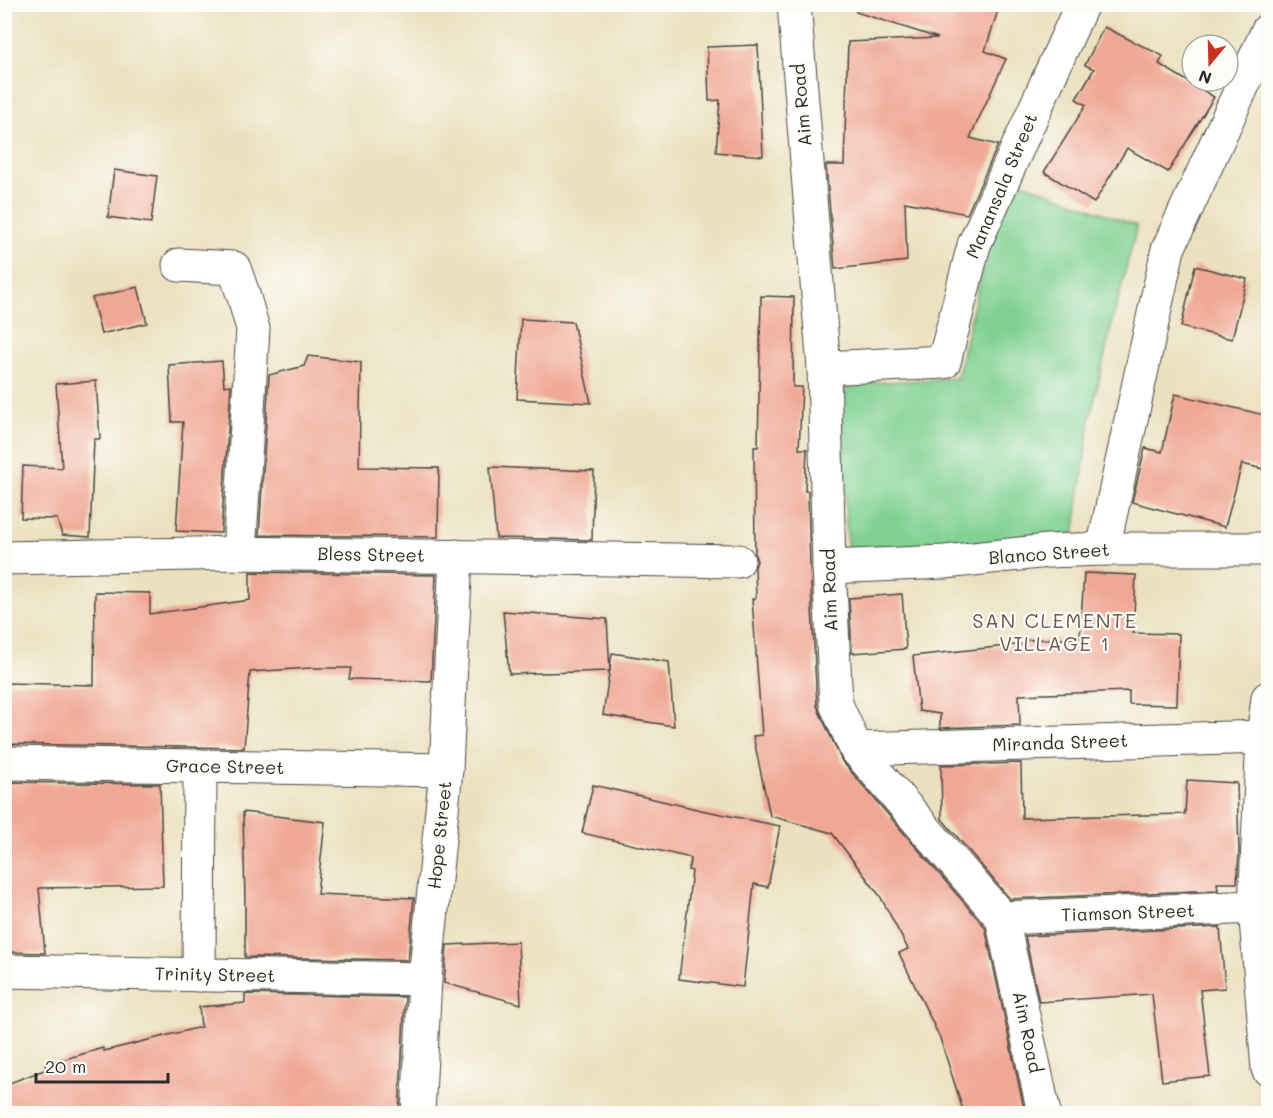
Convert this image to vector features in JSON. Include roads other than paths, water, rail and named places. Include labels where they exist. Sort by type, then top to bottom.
[{"type":"street","name":"Aim Road","points":[[794,4],[824,368],[829,567],[836,704],[856,749],[1002,918],[1044,1113]]},
{"type":"street","name":"Manansala Street","points":[[824,368],[944,362],[974,244],[1082,4]]},
{"type":"street","points":[[1103,549],[1168,249],[1269,30]]},
{"type":"street","points":[[179,266],[234,268],[253,329],[239,553]]},
{"type":"street","name":"Blanco Street","points":[[829,567],[945,562],[1048,551],[1269,549]]},
{"type":"street","name":"Bless Street","points":[[4,558],[239,553],[738,561]]},
{"type":"street","name":"Hope Street","points":[[418,1113],[425,979],[446,770],[456,556]]},
{"type":"street","points":[[1269,699],[1263,737],[1255,908],[1269,1069]]},
{"type":"street","name":"Miranda Street","points":[[856,749],[1263,737]]},
{"type":"street","name":"Grace Street","points":[[4,763],[446,770]]},
{"type":"street","points":[[199,975],[200,766]]},
{"type":"street","name":"Tiamson Street","points":[[1002,918],[1255,908]]},
{"type":"street","name":"Trinity Street","points":[[4,971],[425,979]]},
{"type":"district","name":"SAN CLEMENTE VILLAGE 1","points":[[1055,632]]}]
